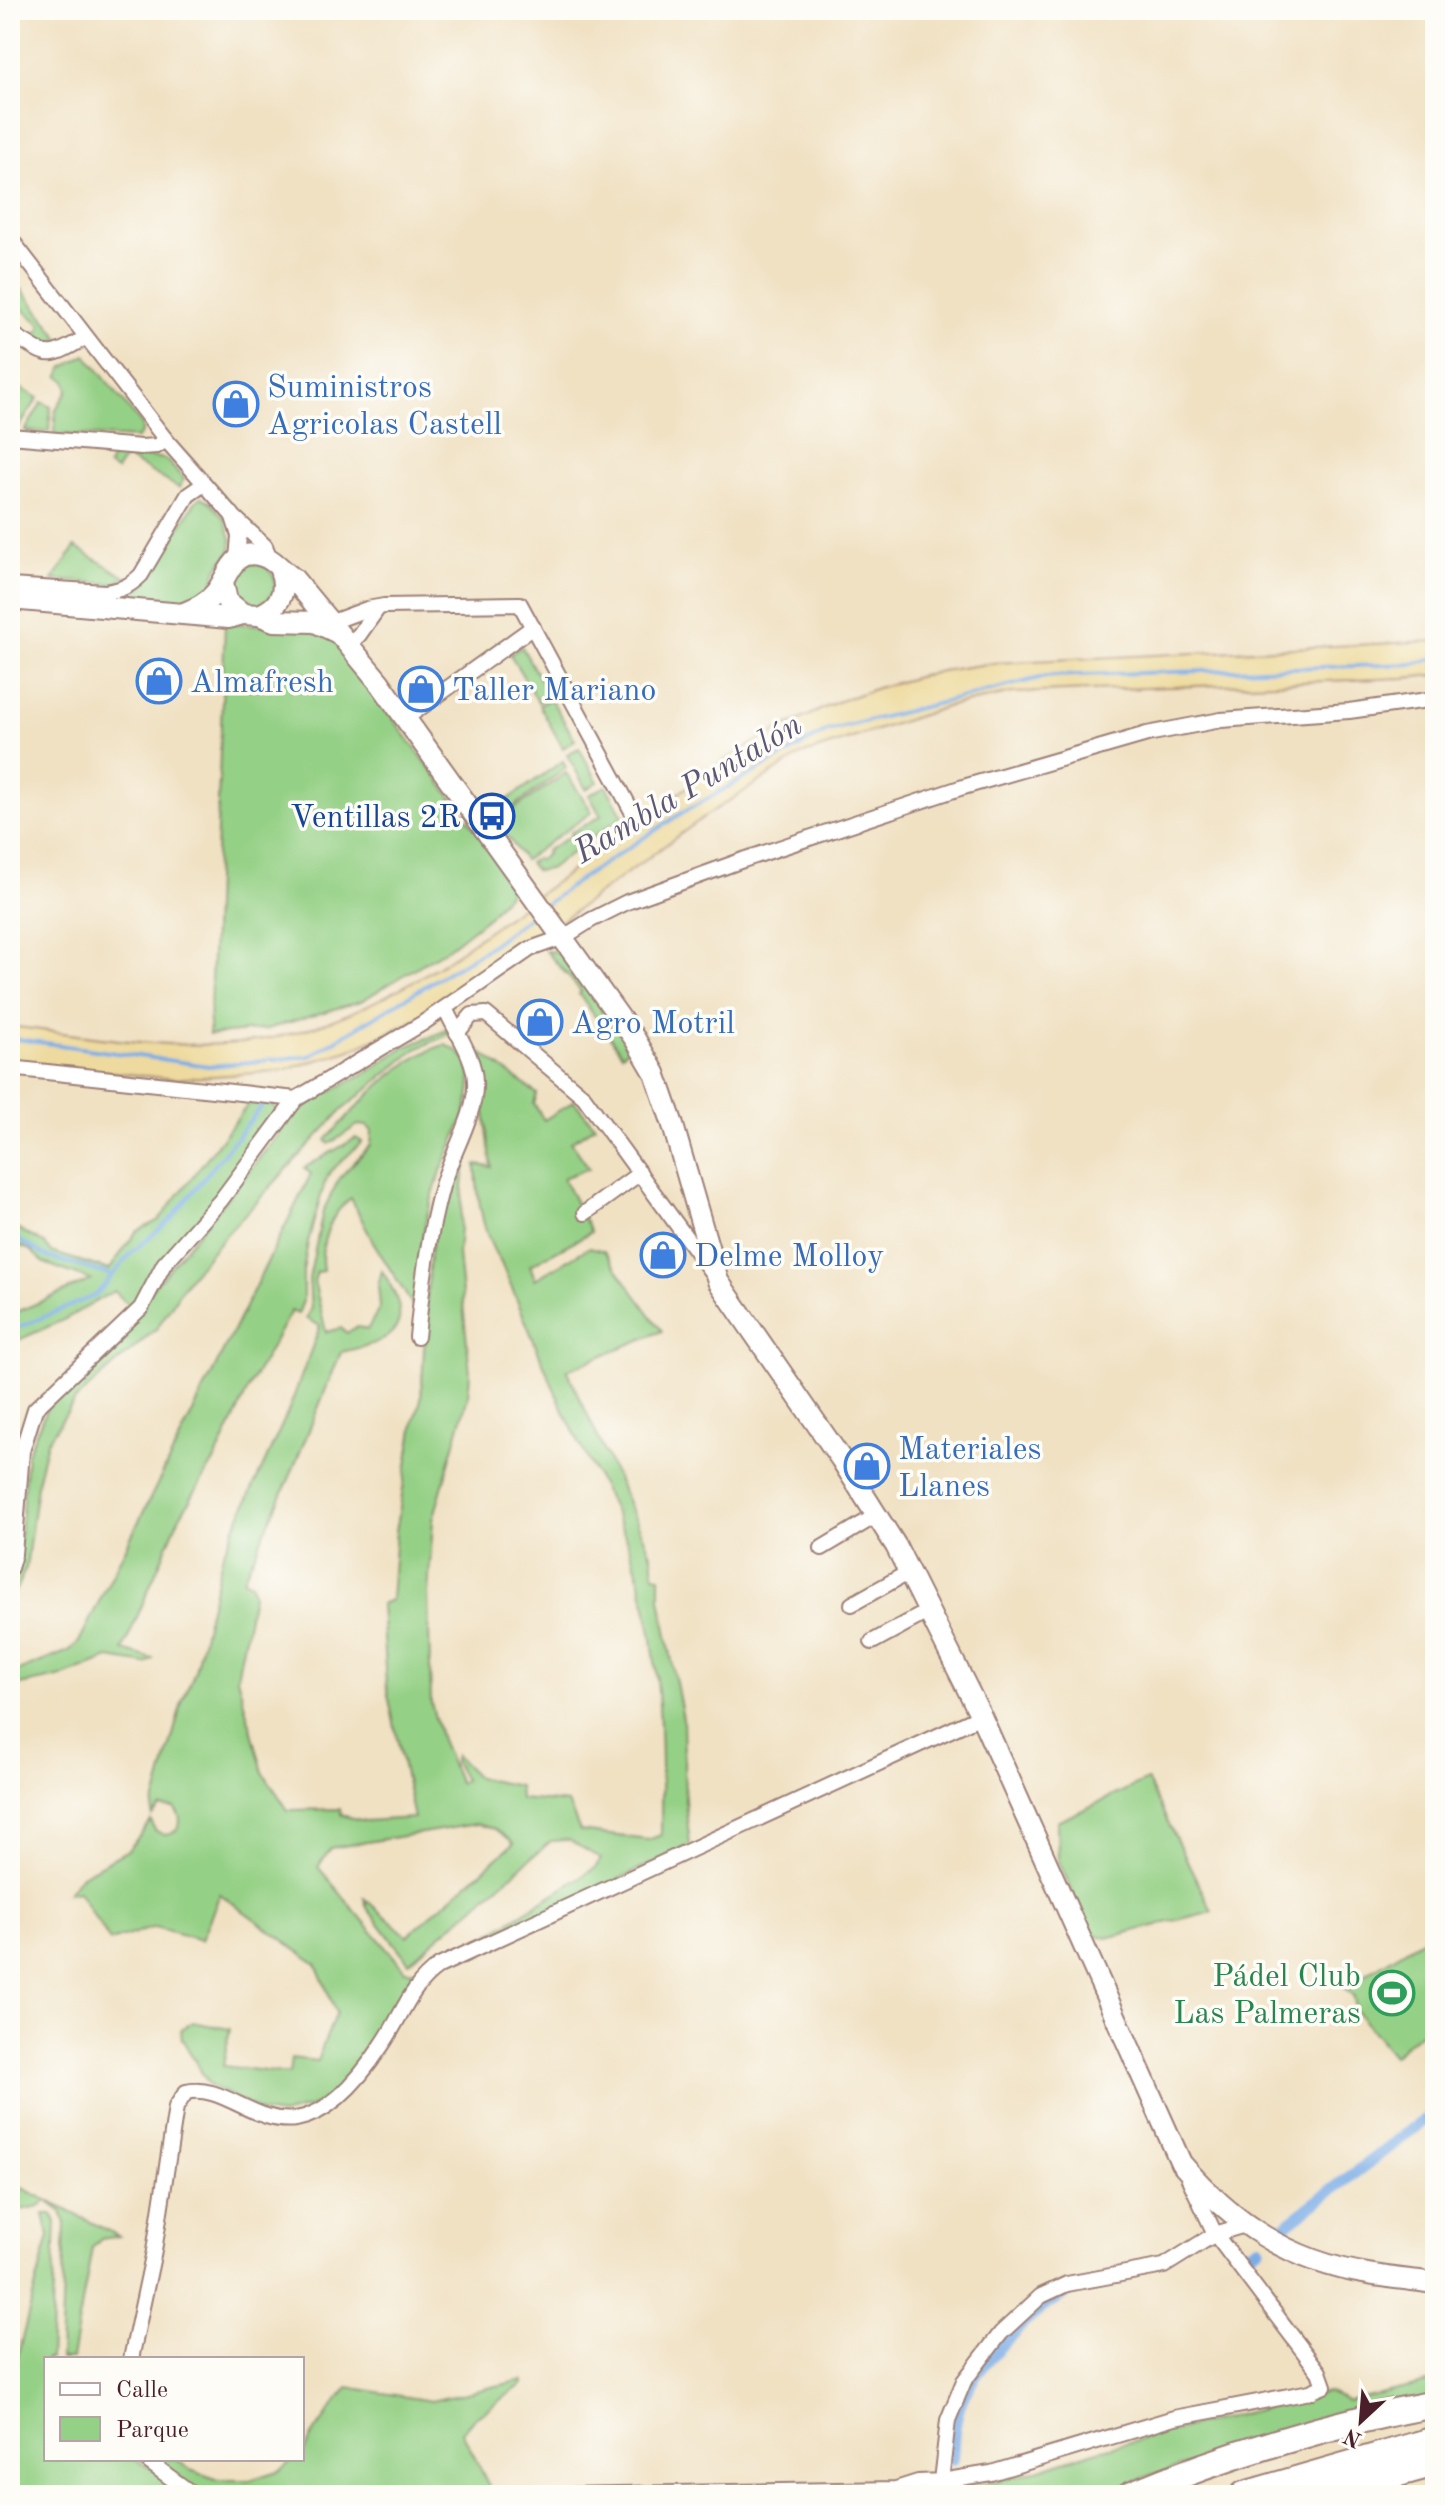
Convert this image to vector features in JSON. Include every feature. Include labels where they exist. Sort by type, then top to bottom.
[{"type":"highway","points":[[1130,2495],[1283,2442],[1435,2404]]},
{"type":"highway","points":[[1244,2495],[1435,2440]]},
{"type":"highway","points":[[1319,2495],[1435,2463]]},
{"type":"street","points":[[10,238],[166,440],[231,514],[265,546],[283,579],[281,598],[268,612],[229,618],[10,586]]},
{"type":"street","points":[[10,333],[47,355],[55,355],[85,338]]},
{"type":"street","points":[[10,436],[141,447],[157,446],[166,440]]},
{"type":"street","points":[[10,599],[105,599],[131,585],[141,575],[188,495],[204,484]]},
{"type":"street","points":[[231,514],[239,536],[237,559]]},
{"type":"street","points":[[381,607],[359,635],[340,633],[315,622],[274,621],[251,614],[227,601],[223,582],[225,573],[237,559],[253,554],[293,578],[340,633],[406,718],[562,934],[655,1073],[718,1281]]},
{"type":"street","points":[[184,613],[207,601],[223,582]]},
{"type":"street","points":[[340,633],[367,609],[520,604],[634,815]]},
{"type":"street","points":[[406,718],[533,627]]},
{"type":"street","points":[[10,1568],[14,1554],[22,1451],[35,1409],[141,1308],[164,1264],[221,1200],[296,1099],[445,1008],[530,949],[627,902],[743,860],[960,788],[1147,734],[1221,720],[1349,711],[1435,699]]},
{"type":"street","points":[[417,1337],[429,1234],[476,1083],[472,1063],[445,1008]]},
{"type":"street","points":[[457,1033],[472,1015],[486,1014],[584,1097],[718,1281],[877,1515],[981,1716],[1215,2234],[1319,2372],[1324,2386],[1310,2392],[1174,2418],[991,2473],[918,2482],[896,2492],[562,2495]]},
{"type":"street","points":[[10,1068],[296,1099]]},
{"type":"street","points":[[585,1213],[640,1173]]},
{"type":"street","points":[[822,1548],[877,1515]]},
{"type":"street","points":[[852,1604],[909,1572]]},
{"type":"street","points":[[872,1642],[929,1611]]},
{"type":"street","points":[[131,2357],[154,2251],[176,2107],[186,2092],[204,2090],[269,2119],[297,2119],[320,2110],[343,2093],[383,2044],[412,1990],[423,1977],[439,1966],[981,1716]]},
{"type":"street","points":[[1181,2163],[1226,2211],[1259,2235],[1320,2263],[1365,2274],[1435,2283]]},
{"type":"street","points":[[941,2481],[948,2420],[964,2381],[1001,2333],[1041,2296],[1067,2284],[1164,2266],[1215,2234],[1245,2225]]},
{"type":"street","points":[[148,2461],[194,2495]]},
{"type":"green space","points":[[21,288],[60,339],[48,345],[33,335],[39,331],[41,324],[10,299]]},
{"type":"green space","points":[[86,355],[142,425],[142,432],[137,438],[54,434],[56,409],[68,390],[66,381],[59,376],[63,368]]},
{"type":"green space","points":[[10,382],[38,398],[16,432],[10,431]]},
{"type":"green space","points":[[42,402],[51,407],[49,432],[25,431]]},
{"type":"green space","points":[[114,452],[165,459],[184,479],[179,488],[125,457],[116,471],[108,466]]},
{"type":"green space","points":[[201,497],[225,519],[232,542],[230,552],[217,568],[212,587],[184,608],[115,599],[142,587]]},
{"type":"green space","points":[[75,547],[127,578],[113,584],[53,580]]},
{"type":"green space","points":[[254,564],[269,570],[275,585],[269,600],[254,606],[239,600],[233,585],[239,570]]},
{"type":"green space","points":[[225,623],[317,628],[336,642],[516,884],[489,916],[450,947],[361,1001],[267,1029],[209,1035]]},
{"type":"green space","points":[[522,647],[549,696],[538,702],[510,654]]},
{"type":"green space","points":[[551,699],[575,740],[563,748],[539,705]]},
{"type":"green space","points":[[579,748],[598,782],[586,789],[567,754]]},
{"type":"green space","points":[[563,761],[566,768],[496,820],[490,812]]},
{"type":"green space","points":[[566,773],[592,812],[524,860],[497,821]]},
{"type":"green space","points":[[606,786],[623,816],[549,869],[536,871],[529,863],[536,858],[539,860],[547,854],[546,851],[572,835],[570,833],[601,816],[589,795]]},
{"type":"green space","points":[[546,951],[564,952],[631,1047],[622,1054],[579,994],[581,991]]},
{"type":"green space","points":[[447,1030],[450,1034],[416,1049],[342,1110],[221,1240],[188,1279],[157,1328],[76,1399],[47,1442],[38,1478],[26,1568],[10,1602],[10,1586],[18,1561],[27,1453],[52,1397],[162,1277],[292,1118],[320,1097],[371,1070],[401,1049]]},
{"type":"green space","points":[[445,1045],[461,1054],[468,1064],[470,1094],[430,1206],[419,1256],[415,1305],[372,1240],[351,1198],[331,1222],[324,1241],[323,1271],[317,1272],[314,1281],[326,1332],[341,1328],[347,1333],[357,1327],[367,1330],[380,1307],[378,1285],[382,1271],[399,1305],[399,1318],[396,1328],[388,1336],[341,1352],[289,1479],[243,1579],[251,1583],[253,1595],[237,1677],[263,1772],[288,1810],[340,1809],[341,1815],[365,1821],[414,1818],[386,1685],[381,1604],[391,1600],[396,1531],[414,1423],[421,1399],[430,1252],[441,1202],[475,1106],[464,1174],[458,1254],[470,1373],[468,1396],[433,1520],[428,1593],[431,1703],[441,1740],[459,1783],[464,1780],[454,1761],[455,1755],[478,1778],[519,1786],[520,1799],[568,1803],[580,1831],[648,1840],[661,1835],[658,1695],[643,1592],[619,1522],[568,1420],[485,1228],[479,1203],[476,1165],[492,1167],[480,1075],[469,1047],[471,1045],[537,1094],[534,1104],[544,1120],[574,1101],[595,1126],[571,1142],[589,1168],[563,1178],[591,1232],[530,1265],[535,1279],[590,1247],[604,1251],[662,1331],[567,1370],[652,1556],[654,1575],[660,1576],[660,1599],[683,1719],[685,1800],[690,1845],[526,1924],[472,1945],[595,1868],[601,1859],[569,1840],[551,1841],[409,1962],[367,1908],[364,1898],[407,1936],[514,1843],[496,1829],[476,1824],[331,1848],[318,1867],[405,1970],[424,1971],[408,1985],[386,2027],[333,2095],[311,2107],[282,2115],[262,2112],[209,2085],[182,2039],[181,2030],[192,2022],[230,2029],[223,2066],[289,2074],[291,2058],[317,2061],[336,2012],[316,1964],[220,1894],[201,1940],[155,1927],[110,1941],[78,1891],[68,1893],[80,1876],[128,1850],[151,1821],[155,1830],[164,1835],[174,1832],[179,1826],[179,1817],[174,1808],[161,1807],[152,1816],[153,1808],[182,1702],[195,1671],[223,1553],[288,1412],[320,1326],[306,1318],[311,1308],[309,1279],[323,1211],[340,1177],[371,1145],[372,1131],[367,1126],[358,1125],[329,1144],[326,1140],[397,1071]]},
{"type":"green space","points":[[250,1102],[273,1104],[277,1112],[139,1301],[131,1307],[114,1291],[65,1319],[10,1344],[10,1315],[91,1280],[44,1263],[30,1250],[10,1242],[10,1225],[44,1243],[51,1252],[109,1270],[136,1232],[159,1220]]},
{"type":"green space","points":[[356,1138],[362,1142],[330,1172],[325,1182],[308,1242],[303,1271],[303,1301],[298,1314],[291,1311],[251,1383],[216,1458],[179,1518],[123,1650],[153,1659],[146,1664],[109,1658],[63,1676],[10,1687],[13,1673],[69,1651],[79,1642],[311,1174],[304,1168]]},
{"type":"green space","points":[[1147,1780],[1212,1911],[1107,1938],[1091,1933],[1058,1860],[1057,1822]]},
{"type":"green space","name":"Pádel Club Las Palmeras","points":[[1426,1937],[1435,1944],[1435,2019],[1393,2056],[1356,2011],[1354,1997],[1344,1988]]},
{"type":"green space","points":[[10,2182],[119,2236],[101,2239],[92,2248],[72,2357],[60,2357],[65,2224],[61,2211],[47,2201],[16,2211],[10,2232]]},
{"type":"green space","points":[[44,2214],[52,2214],[56,2222],[50,2357],[44,2357],[44,2461],[138,2461],[188,2495],[10,2495],[10,2384],[49,2236]]},
{"type":"green space","points":[[523,2380],[523,2384],[474,2418],[462,2432],[491,2490],[430,2495],[201,2495],[158,2461],[179,2461],[190,2470],[219,2480],[250,2480],[280,2470],[291,2461],[304,2461],[304,2452],[314,2433],[348,2387],[431,2401]]},
{"type":"green space","points":[[1435,2381],[1435,2396],[1151,2475],[1101,2495],[918,2495],[921,2487],[972,2487],[1022,2475],[1095,2451],[1327,2392],[1347,2401]]},
{"type":"sand","points":[[1435,641],[1435,675],[1013,693],[949,706],[801,755],[704,817],[535,940],[443,1002],[407,1024],[348,1051],[280,1071],[174,1079],[10,1061],[10,1026],[117,1040],[198,1045],[283,1036],[338,1018],[442,964],[725,760],[766,736],[837,702],[883,686],[941,671],[994,663]]},
{"type":"waterway","name":"Rambla Puntalón","points":[[545,905],[677,816],[827,731],[1048,676],[1413,664],[1435,658]]},
{"type":"waterway","name":"Rambla Puntalón","points":[[10,1038],[209,1066],[310,1056],[486,949],[535,912]]},
{"type":"waterway","points":[[10,1331],[96,1295],[131,1253],[170,1220],[262,1106]]},
{"type":"waterway","points":[[10,1235],[48,1257],[111,1275]]},
{"type":"waterway","points":[[1282,2228],[1435,2112]]},
{"type":"waterway","points":[[1243,2256],[1259,2247]]},
{"type":"waterway","points":[[952,2460],[959,2406],[981,2368],[1031,2317],[1066,2292],[1081,2287]]},
{"type":"place","name":"Suministros Agricolas Castell","points":[[236,404]]},
{"type":"place","name":"Almafresh","points":[[159,681]]},
{"type":"place","name":"Taller Mariano","points":[[421,689]]},
{"type":"place","name":"Ventillas 2R","points":[[492,816]]},
{"type":"place","name":"Agro Motril","points":[[540,1022]]},
{"type":"place","name":"Delme Molloy","points":[[663,1255]]},
{"type":"place","name":"Materiales Llanes","points":[[867,1466]]},
{"type":"place","name":"Pádel Club Las Palmeras","points":[[1392,1993]]}]
